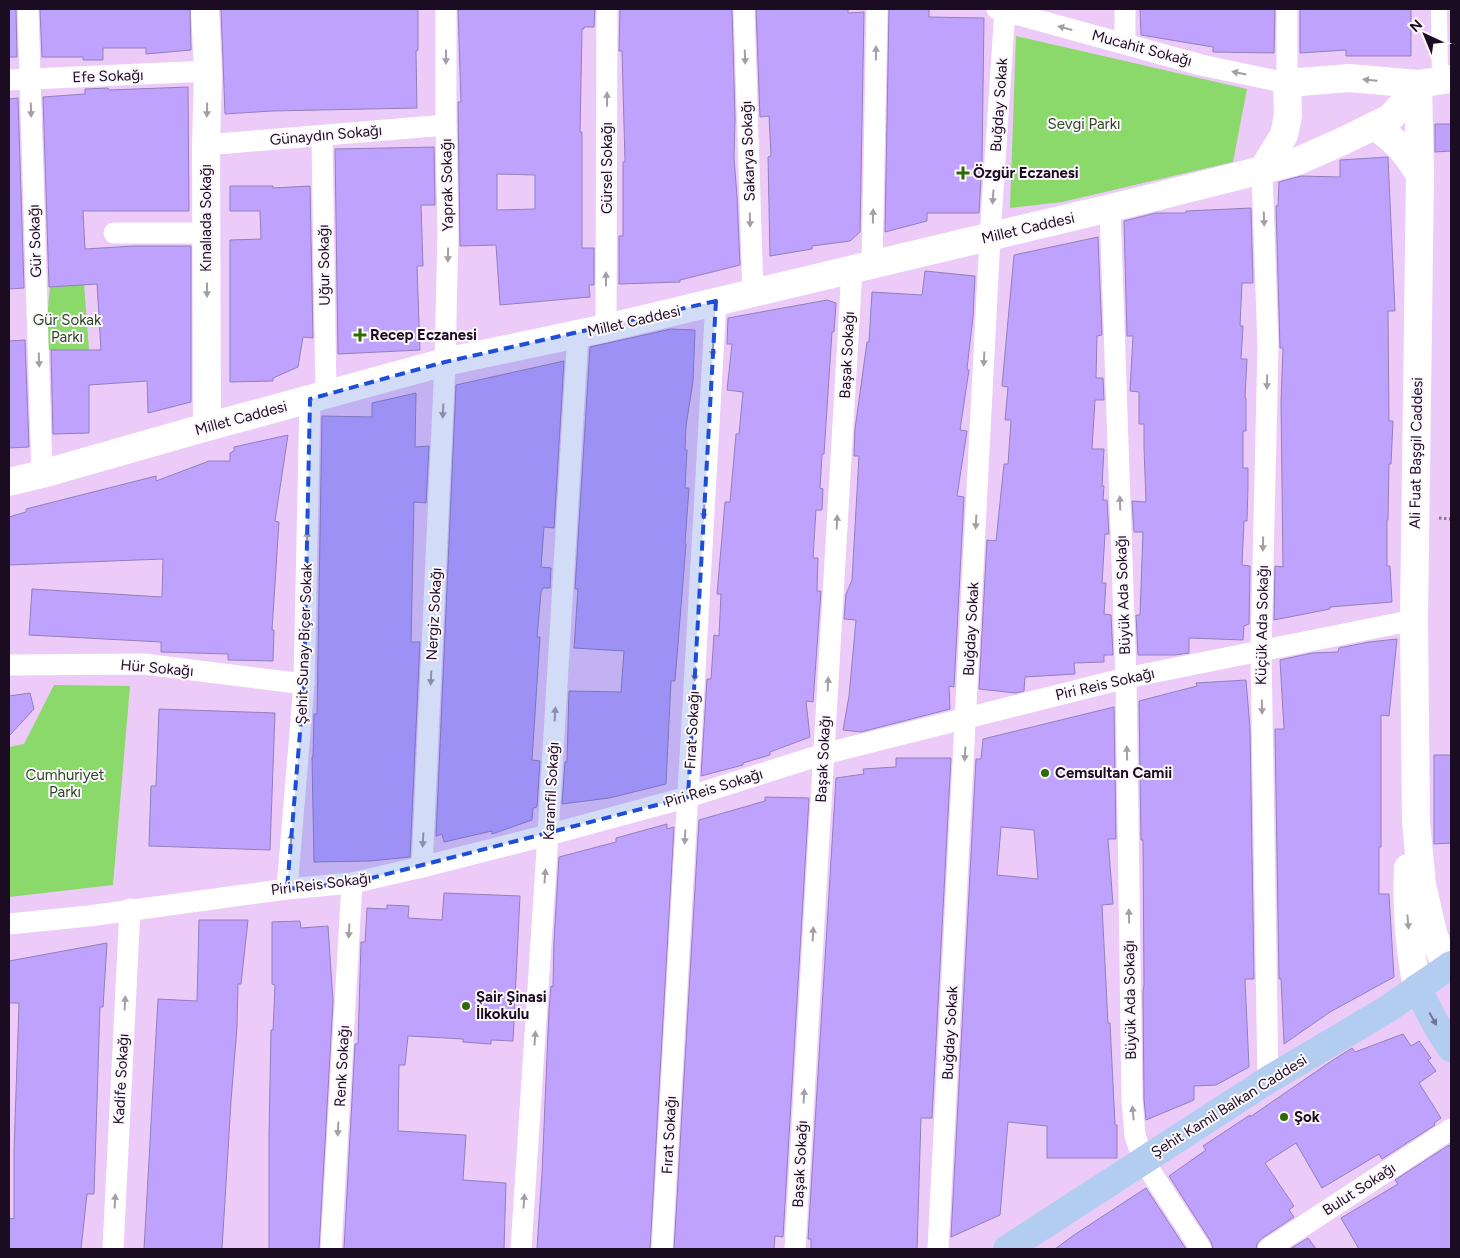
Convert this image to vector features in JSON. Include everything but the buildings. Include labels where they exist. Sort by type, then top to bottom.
[{"type":"main road","name":"Kınalıada Sokağı","points":[[205,9],[208,71],[206,145],[207,427]]},
{"type":"main road","points":[[1262,171],[1284,135],[1288,115],[1287,84],[1349,78],[1436,81]]},
{"type":"main road","name":"Millet Caddesi","points":[[9,482],[445,362],[606,328],[990,237],[1298,161],[1390,118],[1408,98],[1436,81]]},
{"type":"main road","name":"Ali Fuat Başgil Caddesi","points":[[1416,822],[1414,620],[1420,175],[1436,81]]},
{"type":"main road","points":[[1288,115],[1296,130],[1307,142],[1320,151]]},
{"type":"main road","points":[[1374,126],[1387,134],[1406,152],[1420,175]]},
{"type":"main road","points":[[1416,822],[1422,885],[1433,933],[1450,971]]},
{"type":"main road","points":[[1416,822],[1409,862],[1406,905],[1410,950],[1418,988],[1439,1030],[1451,1048]]},
{"type":"main road","name":"Şehit Kamil Balkan Caddesi","points":[[1007,1249],[1268,1080],[1381,1013],[1418,988],[1450,971]]},
{"type":"street","name":"Gür Sokağı","points":[[28,9],[42,474]]},
{"type":"street","name":"Yaprak Sokağı","points":[[445,362],[448,233],[446,9]]},
{"type":"street","name":"Gürsel Sokağı","points":[[606,328],[607,9]]},
{"type":"street","name":"Sakarya Sokağı","points":[[744,9],[753,293]]},
{"type":"street","name":"Başak Sokağı","points":[[796,1249],[824,754],[862,267],[877,9]]},
{"type":"street","points":[[1124,43],[1125,9]]},
{"type":"street","points":[[1287,9],[1287,84]]},
{"type":"street","name":"Ali Fuat Başgil Caddesi","points":[[1436,81],[1439,9]]},
{"type":"street","name":"Mucahit Sokağı","points":[[1002,10],[1201,65],[1287,84]]},
{"type":"street","name":"Buğday Sokak","points":[[938,1249],[967,719],[1002,10]]},
{"type":"street","name":"Efe Sokağı","points":[[9,80],[208,71]]},
{"type":"street","name":"Günaydın Sokağı","points":[[206,145],[446,125]]},
{"type":"street","name":"Uğur Sokağı","points":[[318,397],[322,136]]},
{"type":"street","name":"Küçük Ada Sokağı","points":[[1262,171],[1268,346],[1261,651],[1268,1080]]},
{"type":"street","name":"Büyük Ada Sokağı","points":[[1110,208],[1126,678],[1132,1100],[1135,1135],[1143,1160],[1201,1249]]},
{"type":"street","points":[[114,233],[207,234]]},
{"type":"street","name":"Fırat Sokağı","points":[[662,1249],[716,301]]},
{"type":"street","name":"Karanfil Sokağı","points":[[521,1249],[578,333]]},
{"type":"street","name":"Nergiz Sokağı","points":[[422,867],[445,362]]},
{"type":"street","name":"Şehit Sunay Biçer Sokak","points":[[287,889],[304,684],[318,397]]},
{"type":"street","name":"Piri Reis Sokağı","points":[[9,924],[287,889],[352,883],[548,835],[688,797],[824,754],[1126,678],[1414,620]]},
{"type":"street","name":"Hür Sokağı","points":[[9,665],[144,664],[304,684]]},
{"type":"street","name":"Renk Sokağı","points":[[331,1249],[352,883]]},
{"type":"street","name":"Kadife Sokağı","points":[[113,1249],[130,909]]},
{"type":"street","name":"Bulut Sokağı","points":[[1268,1249],[1451,1129]]},
{"type":"highlighted area","points":[[716,301],[688,797],[352,883],[287,889],[304,684],[310,399],[445,362]]},
{"type":"green space","name":"Sevgi Parkı","points":[[1016,36],[1247,89],[1233,162],[1062,202],[1010,208]]},
{"type":"green space","name":"Gür Sokak Parkı","points":[[84,284],[89,350],[44,350],[50,287]]},
{"type":"green space","name":"Cumhuriyet Parkı","points":[[54,685],[130,686],[113,885],[9,897],[9,747],[24,744]]},
{"type":"place","name":"Özgür Eczanesi","points":[[963,173]]},
{"type":"place","name":"Recep Eczanesi","points":[[360,335]]},
{"type":"place","name":"Cemsultan Camii","points":[[1045,773]]},
{"type":"place","name":"Şair Şinasi İlkokulu","points":[[466,1006]]},
{"type":"place","name":"Şok","points":[[1284,1117]]}]
